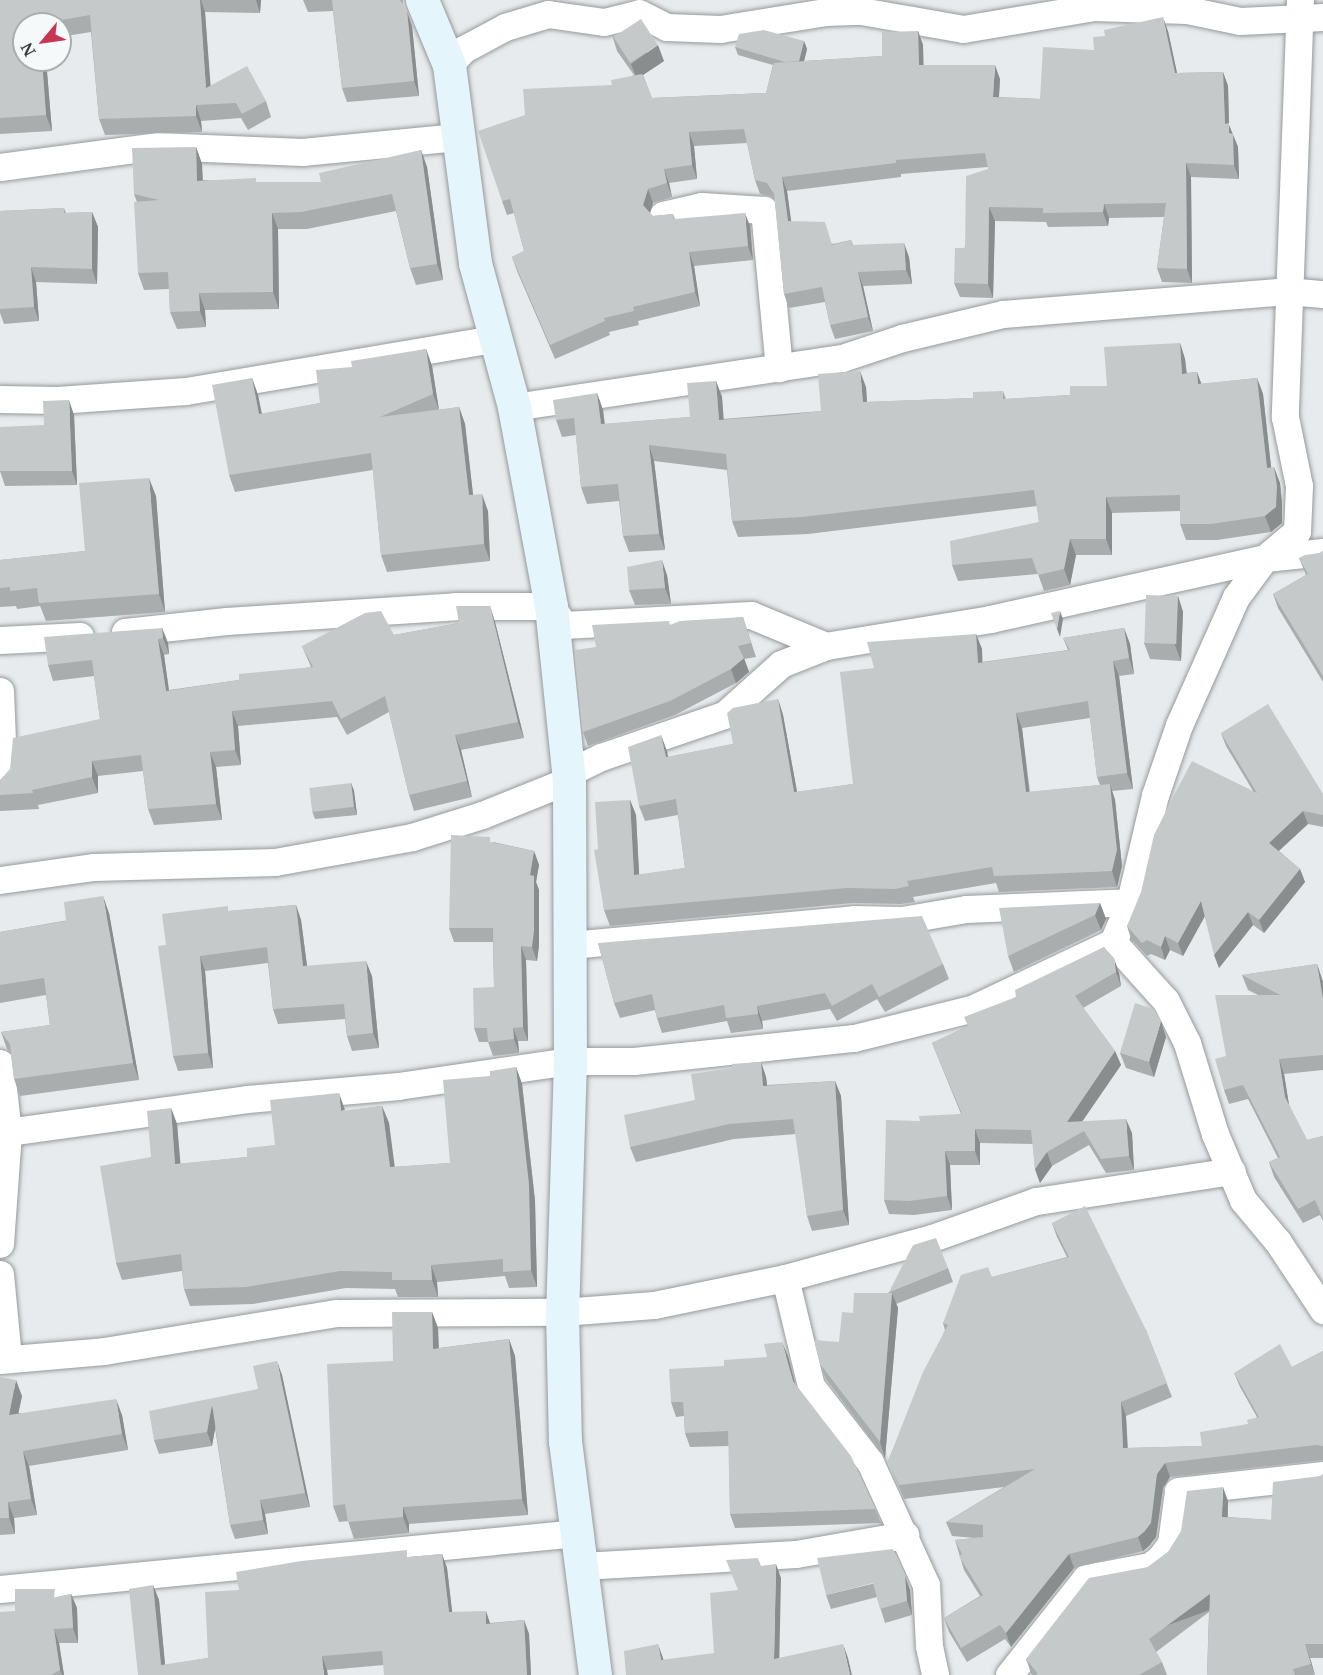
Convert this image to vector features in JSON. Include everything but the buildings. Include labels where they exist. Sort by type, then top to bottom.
[{"type":"street","points":[[422,0],[448,65],[475,263],[514,407],[551,606],[569,780],[570,1061],[562,1312],[565,1441],[595,1675]]},
{"type":"street","points":[[4,1133],[248,1099],[398,1086],[570,1061],[634,1062],[854,1038],[974,1008],[1113,942],[1130,902],[1155,795],[1179,725],[1236,597],[1265,558],[1297,531],[1299,486],[1286,417],[1287,291],[1308,11],[1240,21],[1187,10],[1094,7],[963,28],[861,11],[825,12],[720,29],[667,27],[639,13],[603,22],[548,14],[505,27],[464,50],[448,65]]},
{"type":"street","points":[[0,166],[157,146],[302,152],[457,137]]},
{"type":"street","points":[[663,215],[702,206],[764,210],[779,368]]},
{"type":"street","points":[[514,407],[842,358],[902,338],[1003,314],[1287,291],[1323,294]]},
{"type":"street","points":[[0,399],[57,400],[186,391],[495,339]]},
{"type":"street","points":[[0,880],[94,867],[275,862],[412,837],[482,815],[569,780],[574,770],[601,757],[724,715],[781,664],[826,646],[990,619],[1265,558],[1323,552]]},
{"type":"street","points":[[0,640],[456,606],[551,606]]},
{"type":"street","points":[[551,606],[564,625],[751,615],[826,646]]},
{"type":"street","points":[[0,691],[3,766],[0,782]]},
{"type":"street","points":[[570,945],[854,919],[902,920],[966,909],[1130,902]]},
{"type":"street","points":[[1113,942],[1166,1001],[1187,1043],[1215,1134],[1244,1200],[1278,1242],[1323,1310]]},
{"type":"street","points":[[0,1063],[4,1133],[0,1244]]},
{"type":"street","points":[[0,1274],[4,1360],[104,1351],[337,1313],[562,1312],[654,1305],[784,1278],[932,1238],[1036,1200],[1232,1171]]},
{"type":"street","points":[[784,1278],[811,1386],[870,1462],[926,1585],[935,1675]]},
{"type":"street","points":[[1009,1675],[1086,1578],[1150,1566],[1161,1557],[1171,1544],[1178,1491],[1323,1476]]},
{"type":"street","points":[[0,1589],[577,1533]]},
{"type":"street","points":[[581,1566],[796,1554],[904,1535]]}]
